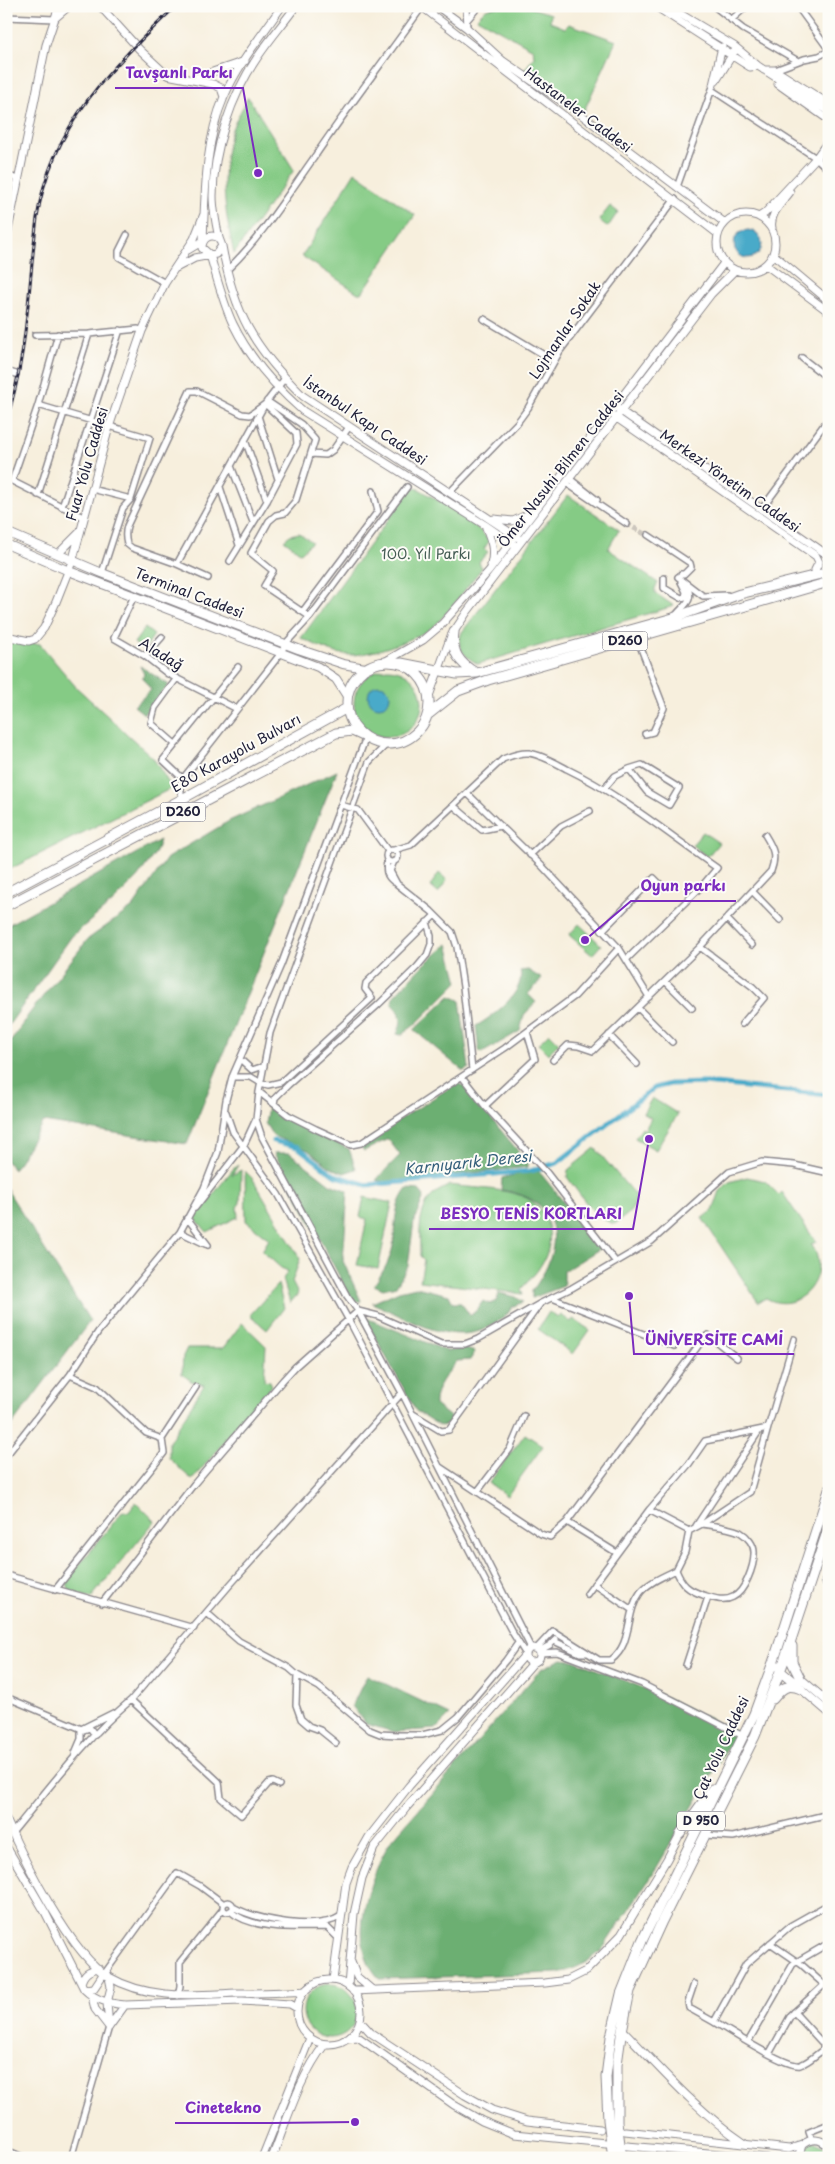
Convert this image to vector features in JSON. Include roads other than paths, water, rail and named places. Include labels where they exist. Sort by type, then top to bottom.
[{"type":"highway","points":[[794,581],[815,570],[829,566]]},
{"type":"highway","name":"D260","points":[[438,671],[457,674],[476,673],[673,618],[740,594],[829,572]]},
{"type":"highway","name":"D260","points":[[364,737],[382,744],[405,741],[424,725],[428,714],[458,691],[488,680],[829,582]]},
{"type":"highway","points":[[799,591],[829,586]]},
{"type":"highway","points":[[454,632],[453,646],[455,653],[467,667],[476,673]]},
{"type":"highway","points":[[364,737],[350,719],[347,708],[347,696],[350,686],[365,668],[375,663],[386,661],[438,671]]},
{"type":"highway","points":[[401,663],[420,675],[426,685],[429,696],[428,714]]},
{"type":"highway","name":"E80 Karayolu Bulvarı","points":[[6,892],[184,798],[347,708]]},
{"type":"highway","name":"E80 Karayolu Bulvarı","points":[[6,906],[336,733],[352,731],[364,737]]},
{"type":"highway","name":"Çat Yolu Caddesi","points":[[613,2158],[609,2146],[606,2077],[611,2037],[621,1994],[642,1941],[726,1768],[744,1736],[775,1657],[829,1490]]},
{"type":"highway","name":"Çat Yolu Caddesi","points":[[622,2158],[617,2122],[617,2064],[630,1991],[766,1708],[829,1526]]},
{"type":"highway","points":[[791,1638],[792,1662],[800,1678]]},
{"type":"highway","points":[[775,1657],[780,1671],[801,1689]]},
{"type":"highway","points":[[766,1708],[780,1689],[789,1685],[801,1689]]},
{"type":"highway","points":[[680,1834],[726,1768]]},
{"type":"main road","points":[[6,240],[46,45],[59,6]]},
{"type":"main road","points":[[55,19],[69,6]]},
{"type":"main road","points":[[100,6],[139,49],[167,75],[213,84],[221,88],[224,97]]},
{"type":"main road","points":[[282,6],[245,61],[224,97],[209,157],[202,248],[210,255],[233,324],[250,354],[277,387],[303,411],[517,547]]},
{"type":"main road","points":[[176,268],[195,258],[216,254],[222,246],[219,238],[213,194],[218,156],[226,125],[235,99],[256,59],[296,6]]},
{"type":"main road","name":"Hastaneler Caddesi","points":[[437,6],[467,28],[504,61],[579,113],[725,223]]},
{"type":"main road","points":[[655,6],[750,67],[775,70],[829,104]]},
{"type":"main road","points":[[667,6],[736,48],[761,68],[829,111]]},
{"type":"main road","name":"Hastaneler Caddesi","points":[[421,7],[718,234]]},
{"type":"main road","points":[[712,87],[725,41]]},
{"type":"main road","points":[[712,87],[736,48]]},
{"type":"main road","points":[[189,79],[205,76],[245,61]]},
{"type":"main road","points":[[761,68],[771,79],[829,120]]},
{"type":"main road","points":[[772,229],[759,217],[745,214],[738,215],[725,223],[718,234],[718,249],[724,263],[735,270],[751,272],[766,265],[774,255],[776,242],[771,220],[774,214],[829,140]]},
{"type":"main road","points":[[759,217],[816,158]]},
{"type":"main road","name":"Fuar Yolu Caddesi","points":[[6,636],[29,641],[40,634],[56,602],[73,559],[109,426],[142,331],[165,283],[187,251],[204,214]]},
{"type":"main road","points":[[187,251],[210,236],[219,238]]},
{"type":"main road","name":"İstanbul Kapı Caddesi","points":[[222,246],[227,270],[243,320],[265,356],[284,378],[303,396],[519,538]]},
{"type":"main road","points":[[774,255],[829,301]]},
{"type":"main road","name":"Ömer Nasuhi Bilmen Caddesi","points":[[386,661],[424,640],[442,624],[489,571],[510,543],[519,538],[568,481],[724,263]]},
{"type":"main road","points":[[766,265],[829,312]]},
{"type":"main road","name":"Ömer Nasuhi Bilmen Caddesi","points":[[429,696],[454,632],[517,547],[519,538],[535,510],[711,294],[735,270]]},
{"type":"main road","name":"Merkezi Yönetim Caddesi","points":[[616,412],[829,556]]},
{"type":"main road","name":"Merkezi Yönetim Caddesi","points":[[616,412],[816,556],[819,562],[815,570]]},
{"type":"main road","points":[[483,514],[503,521],[513,522],[522,519],[535,510]]},
{"type":"main road","points":[[485,525],[493,544],[494,555],[489,571]]},
{"type":"main road","name":"Terminal Caddesi","points":[[6,532],[102,573],[286,643],[343,664],[365,668]]},
{"type":"main road","points":[[59,554],[80,532]]},
{"type":"main road","name":"Terminal Caddesi","points":[[6,544],[323,670],[336,679],[347,696]]},
{"type":"main road","points":[[533,1651],[528,1660],[534,1662]]},
{"type":"main road","points":[[533,1651],[539,1658],[417,1795],[374,1848],[362,1878],[354,1914],[350,1961],[351,1989],[360,2004],[360,2021],[352,2033],[340,2042],[325,2044],[310,2038],[303,2030],[298,2021],[297,2008],[304,1991],[322,1980],[333,1980],[351,1989],[371,1989],[545,1983],[568,1980],[586,1972],[621,1935],[668,1859],[680,1834]]},
{"type":"main road","points":[[333,1980],[346,1883],[352,1867],[369,1837],[409,1786],[533,1651]]},
{"type":"main road","points":[[800,1678],[829,1703]]},
{"type":"main road","points":[[801,1689],[829,1713]]},
{"type":"main road","points":[[6,1819],[67,1932],[104,1972],[111,1987],[107,2003],[109,2027]]},
{"type":"main road","points":[[6,1846],[45,1912],[83,1986],[92,1997],[96,2009],[109,2027]]},
{"type":"main road","points":[[350,1961],[358,1977],[371,1989]]},
{"type":"main road","points":[[83,1986],[83,1976],[88,1972],[104,1972],[152,1993],[178,1996],[304,1991]]},
{"type":"main road","points":[[83,1986],[94,1988],[100,1982],[104,1972]]},
{"type":"main road","points":[[92,1997],[107,2003],[125,2005],[258,2001],[290,2004],[297,2008]]},
{"type":"main road","points":[[109,2027],[125,2005]]},
{"type":"main road","points":[[360,2021],[371,2033],[465,2095],[492,2110],[527,2121],[600,2129]]},
{"type":"main road","points":[[622,2029],[701,2108],[746,2145]]},
{"type":"main road","points":[[347,2038],[358,2037],[454,2105],[482,2121],[514,2134],[609,2146],[608,2158]]},
{"type":"main road","points":[[262,2158],[310,2038]]},
{"type":"main road","points":[[272,2158],[303,2083],[317,2054],[325,2044]]},
{"type":"main road","points":[[625,2131],[789,2149],[812,2140],[827,2144]]},
{"type":"main road","points":[[798,2158],[802,2145]]},
{"type":"main road","points":[[627,2146],[767,2158]]},
{"type":"street","points":[[466,6],[467,28]]},
{"type":"street","points":[[467,20],[479,6]]},
{"type":"street","points":[[714,6],[743,29],[798,61]]},
{"type":"street","points":[[731,20],[747,6]]},
{"type":"street","points":[[775,70],[798,61],[819,56],[829,50],[797,6]]},
{"type":"street","points":[[227,270],[243,255],[274,216],[421,7]]},
{"type":"street","points":[[6,17],[55,19]]},
{"type":"street","points":[[677,187],[712,87],[816,158],[829,170]]},
{"type":"street","points":[[6,175],[18,179]]},
{"type":"street","name":"Lojmanlar Sokak","points":[[450,492],[517,423],[528,408],[554,361],[674,199]]},
{"type":"street","points":[[126,235],[119,251],[119,257],[165,283]]},
{"type":"street","points":[[484,319],[554,361]]},
{"type":"street","points":[[35,335],[89,334],[138,329],[142,331]]},
{"type":"street","points":[[62,507],[120,330]]},
{"type":"street","points":[[58,334],[38,405],[12,481],[83,517]]},
{"type":"street","points":[[38,495],[66,413],[89,334]]},
{"type":"street","points":[[802,358],[829,379]]},
{"type":"street","points":[[6,371],[16,374]]},
{"type":"street","points":[[177,564],[266,402],[284,378]]},
{"type":"street","points":[[208,578],[177,564],[132,548],[127,544],[125,534],[190,391],[197,391],[242,414],[250,415],[266,402]]},
{"type":"street","points":[[266,402],[281,409],[316,440],[296,500],[285,513],[276,515],[269,521],[252,553],[272,572],[264,586],[310,617]]},
{"type":"street","points":[[230,561],[297,444],[298,438],[296,433],[266,402]]},
{"type":"street","points":[[38,405],[150,438],[131,499],[123,508],[102,573]]},
{"type":"street","points":[[258,416],[278,479]]},
{"type":"street","points":[[762,510],[829,418]]},
{"type":"street","points":[[311,454],[326,455],[333,450],[349,427]]},
{"type":"street","points":[[245,440],[266,500]]},
{"type":"street","points":[[232,466],[253,522]]},
{"type":"street","points":[[568,481],[627,523]]},
{"type":"street","points":[[220,487],[239,545]]},
{"type":"street","points":[[184,798],[181,793],[183,779],[286,643],[310,617],[407,487]]},
{"type":"street","points":[[92,489],[131,499]]},
{"type":"street","points":[[302,611],[378,510],[373,491]]},
{"type":"street","points":[[648,536],[690,563],[691,567],[688,571],[681,574]]},
{"type":"street","points":[[664,578],[664,588],[681,598],[685,596],[686,592],[681,574]]},
{"type":"street","points":[[681,574],[703,596],[740,594]]},
{"type":"street","points":[[673,618],[679,608],[685,606],[690,600],[690,592],[681,574]]},
{"type":"street","name":"Aladağ","points":[[134,596],[114,638],[145,656],[168,674],[215,696],[237,709]]},
{"type":"street","points":[[145,656],[162,637]]},
{"type":"street","points":[[637,638],[664,708],[653,732],[645,734]]},
{"type":"street","points":[[183,779],[163,760],[238,667]]},
{"type":"street","points":[[175,744],[151,723],[155,708],[177,678]]},
{"type":"street","points":[[6,1456],[70,1375],[98,1332],[180,1232],[204,1188],[218,1152],[226,1100],[232,1077],[281,965],[341,805],[364,737]]},
{"type":"street","points":[[186,1222],[244,1145],[256,1119],[270,1033],[352,808],[369,762],[385,746],[393,744]]},
{"type":"street","points":[[391,850],[411,845],[503,759],[514,754],[528,753],[553,762],[604,789],[717,868],[702,886],[627,959]]},
{"type":"street","points":[[604,789],[615,776],[629,769],[642,765],[679,788],[669,805],[647,792],[629,769]]},
{"type":"street","points":[[467,793],[620,948],[649,997]]},
{"type":"street","points":[[341,805],[358,810],[391,850],[399,856],[394,861],[390,871],[397,884]]},
{"type":"street","points":[[454,806],[482,830],[500,826]]},
{"type":"street","points":[[530,855],[561,826],[590,811]]},
{"type":"street","points":[[553,1060],[568,1045],[593,1051],[700,947],[753,892],[771,871],[773,865],[774,849],[765,835]]},
{"type":"street","points":[[391,850],[385,872],[388,877],[435,915],[452,932],[457,947],[463,987],[472,1070]]},
{"type":"street","points":[[387,859],[394,861]]},
{"type":"street","points":[[602,931],[654,878],[663,887]]},
{"type":"street","points":[[753,892],[780,920]]},
{"type":"street","points":[[378,1006],[365,989],[366,983],[435,915]]},
{"type":"street","points":[[727,919],[752,945]]},
{"type":"street","points":[[274,1104],[275,1098],[288,1085],[378,1006],[427,955],[431,936],[427,922]]},
{"type":"street","points":[[700,947],[754,987],[764,998],[742,1024]]},
{"type":"street","points":[[259,1092],[288,1115],[351,1145],[362,1142],[463,1078],[575,996],[620,948]]},
{"type":"street","points":[[665,981],[692,1008]]},
{"type":"street","points":[[232,1077],[251,1077],[261,1083],[268,1084],[281,1082],[372,998]]},
{"type":"street","points":[[638,1008],[672,1042]]},
{"type":"street","points":[[485,1106],[535,1059],[526,1032]]},
{"type":"street","points":[[609,1036],[637,1064]]},
{"type":"street","points":[[240,1059],[252,1070],[264,1066]]},
{"type":"street","points":[[463,1078],[485,1106],[547,1173],[610,1251],[615,1261]]},
{"type":"street","points":[[225,1111],[233,1132],[278,1194],[348,1319],[394,1403],[518,1643],[533,1651],[557,1652],[642,1684],[744,1736]]},
{"type":"street","points":[[256,1119],[262,1137],[347,1296],[358,1311],[402,1393],[533,1651]]},
{"type":"street","points":[[358,1311],[378,1316],[441,1344],[465,1344],[478,1339],[541,1303],[572,1288],[652,1241],[729,1172],[743,1166],[770,1162],[829,1173]]},
{"type":"street","points":[[180,1232],[208,1245],[186,1222]]},
{"type":"street","points":[[307,1246],[317,1240]]},
{"type":"street","points":[[552,1298],[674,1346]]},
{"type":"street","points":[[412,1414],[441,1431],[449,1430],[541,1303]]},
{"type":"street","points":[[102,1603],[194,1484],[283,1380],[358,1311]]},
{"type":"street","points":[[439,1467],[550,1537],[567,1522],[704,1338],[708,1335],[737,1358]]},
{"type":"street","points":[[533,1651],[553,1631],[602,1661],[612,1660],[620,1652],[625,1642],[632,1610],[641,1591],[676,1570],[684,1552],[689,1531],[750,1492],[794,1339]]},
{"type":"street","points":[[70,1375],[97,1387],[146,1433],[162,1439]]},
{"type":"street","points":[[54,1590],[164,1453],[162,1439],[196,1386]]},
{"type":"street","points":[[12,1833],[73,1758],[118,1710],[131,1700],[402,1393]]},
{"type":"street","points":[[477,1492],[510,1449],[524,1416]]},
{"type":"street","points":[[587,1594],[649,1510],[689,1464],[705,1441],[768,1428]]},
{"type":"street","points":[[699,1525],[759,1431]]},
{"type":"street","points":[[649,1510],[689,1531]]},
{"type":"street","points":[[454,1520],[464,1515]]},
{"type":"street","points":[[567,1522],[617,1553]]},
{"type":"street","points":[[676,1570],[680,1581],[687,1588],[720,1600],[733,1598],[744,1590],[755,1552],[749,1540],[741,1532],[699,1525]]},
{"type":"street","points":[[829,1565],[825,1582],[829,1587]]},
{"type":"street","points":[[6,1575],[194,1628]]},
{"type":"street","points":[[594,1584],[632,1610]]},
{"type":"street","points":[[492,1591],[500,1586]]},
{"type":"street","points":[[686,1665],[708,1596]]},
{"type":"street","points":[[207,1613],[239,1642],[289,1668],[297,1676],[319,1687],[370,1730],[380,1734],[398,1736],[422,1735],[442,1730],[458,1717],[500,1668],[518,1643]]},
{"type":"street","points":[[533,1651],[560,1636]]},
{"type":"street","points":[[554,1641],[580,1653],[588,1654]]},
{"type":"street","points":[[297,1676],[296,1705],[301,1719],[309,1726],[320,1730],[336,1743]]},
{"type":"street","points":[[6,1697],[82,1729],[86,1736],[94,1736]]},
{"type":"street","points":[[131,1700],[219,1782],[221,1798],[242,1815],[269,1783],[273,1782],[279,1785]]},
{"type":"street","points":[[82,1729],[118,1710]]},
{"type":"street","points":[[73,1758],[81,1739],[82,1729]]},
{"type":"street","points":[[705,1835],[733,1837],[829,1814]]},
{"type":"street","points":[[104,1972],[177,1873],[194,1882],[224,1906],[267,1920],[321,1924],[333,1921],[341,1916]]},
{"type":"street","points":[[178,1996],[180,1962],[224,1906],[231,1902],[231,1909],[239,1917],[257,1923],[327,1927],[338,1938]]},
{"type":"street","points":[[714,2022],[744,1968],[790,1926],[829,1904]]},
{"type":"street","points":[[770,1943],[797,1961],[826,1987],[794,2012],[770,2054]]},
{"type":"street","points":[[748,2042],[791,1966],[829,1943]]},
{"type":"street","points":[[694,1984],[688,2002],[689,2008],[770,2054],[791,2064],[799,2065],[827,2046],[794,2012]]},
{"type":"street","points":[[71,2158],[109,2027]]},
{"type":"street","points":[[812,2140],[809,2132],[829,2124]]},
{"type":"street","points":[[6,2150],[25,2158]]},
{"type":"street","points":[[689,2158],[703,2158]]},
{"type":"water","points":[[748,230],[758,234],[762,244],[758,254],[748,258],[738,254],[734,244],[738,234]]},
{"type":"water","points":[[375,685],[383,685],[390,692],[390,700],[383,707],[375,707],[368,700],[368,692]]},
{"type":"waterway","name":"Karnıyarık Deresi","points":[[274,1141],[298,1147],[334,1175],[367,1185],[531,1171],[557,1163],[654,1088],[670,1084],[704,1083],[829,1095]]},
{"type":"tunnel","points":[[627,524],[648,536]]},
{"type":"railway","points":[[6,421],[19,371],[23,346],[37,218],[44,185],[56,154],[70,126],[108,75],[176,6]]},
{"type":"place","name":"Tavşanlı Parkı","points":[[258,173]]},
{"type":"place","name":"Oyun parkı","points":[[585,940]]},
{"type":"place","name":"BESYO TENİS KORTLARI","points":[[649,1139]]},
{"type":"place","name":"ÜNİVERSİTE CAMİ","points":[[629,1296]]},
{"type":"place","name":"Cinetekno","points":[[355,2122]]},
{"type":"park label","name":"100. Yıl Parkı","points":[[426,554]]}]
